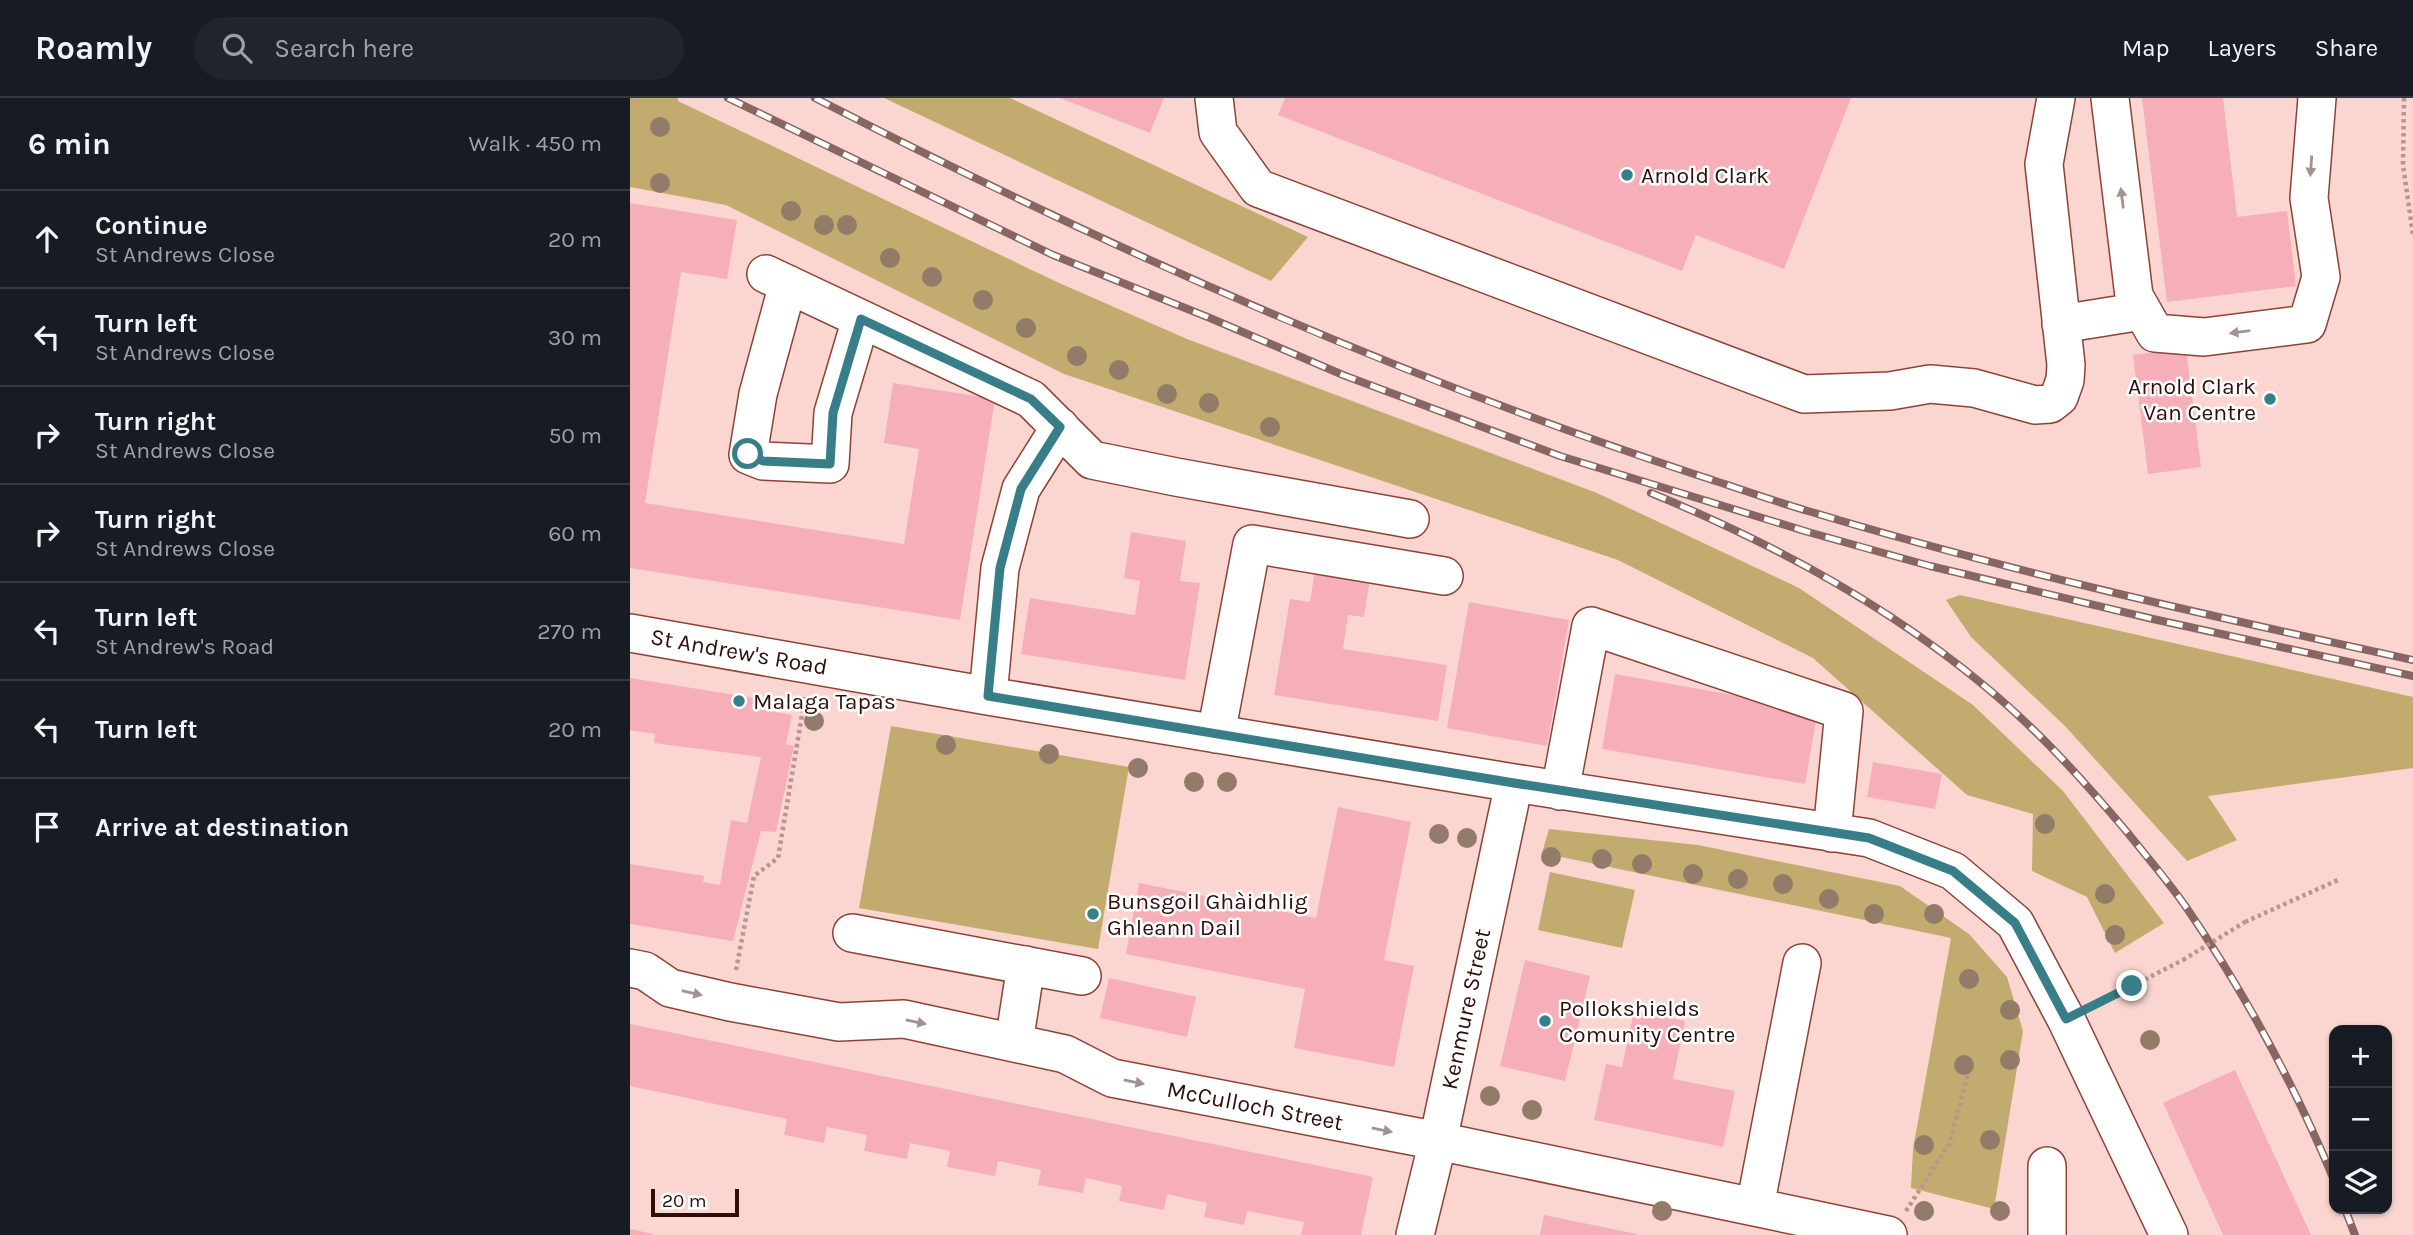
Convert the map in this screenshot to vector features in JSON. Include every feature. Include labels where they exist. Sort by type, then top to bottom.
[{"type":"street","points":[[1214,98],[1218,132],[1258,188],[1804,394],[1890,391],[1930,384],[1974,388],[2035,405],[2050,404],[2059,397],[2065,380],[2044,164],[2056,98]]},
{"type":"street","points":[[2110,98],[2133,296],[2155,333],[2204,337],[2307,324],[2321,278],[2309,198],[2317,98]]},
{"type":"street","points":[[861,319],[833,413],[830,464],[763,461],[748,454],[777,279],[1031,399],[1092,460],[1410,519]]},
{"type":"street","points":[[2061,324],[2142,311]]},
{"type":"street","points":[[988,696],[1000,568],[1021,489],[1060,427]]},
{"type":"street","points":[[1216,734],[1252,544],[1444,576]]},
{"type":"street","points":[[1560,791],[1591,626],[1844,711],[1832,832]]},
{"type":"street","name":"St Andrew's Road","points":[[630,633],[988,696],[1560,791],[1869,838],[1953,871],[2015,923],[2066,1019],[2169,1235]]},
{"type":"street","name":"Kenmure Street","points":[[1415,1235],[1514,783]]},
{"type":"street","points":[[852,933],[1082,976]]},
{"type":"street","points":[[1755,1207],[1802,963]]},
{"type":"street","points":[[1014,1043],[1026,965]]},
{"type":"street","name":"McCulloch Street","points":[[630,968],[645,971],[670,988],[730,1002],[839,1022],[904,1019],[1065,1054],[1112,1078],[1437,1141],[1755,1207],[1897,1224]]},
{"type":"street","points":[[2047,1166],[2047,1235]]},
{"type":"path","points":[[2404,98],[2403,165],[2413,235]]},
{"type":"path","points":[[730,1002],[754,876],[778,858],[811,665]]},
{"type":"path","points":[[2066,1019],[2183,960],[2245,922],[2340,879]]},
{"type":"path","points":[[1897,1224],[1949,1144],[1970,1066]]},
{"type":"shaded area","points":[[630,98],[678,98],[678,101],[1057,282],[1187,339],[1597,493],[1799,588],[1973,705],[2063,791],[2164,923],[2115,953],[2087,897],[2032,871],[2033,814],[1967,795],[1813,658],[1618,560],[1064,374],[726,205],[630,187]]},
{"type":"shaded area","points":[[884,98],[1010,98],[1308,237],[1271,281]]},
{"type":"shaded area","points":[[1960,595],[2413,697],[2413,768],[2208,796],[2237,840],[2187,861],[2065,726],[1971,637],[1946,600]]},
{"type":"shaded area","points":[[891,726],[1129,767],[1098,949],[859,908]]},
{"type":"shaded area","points":[[1549,829],[1698,845],[1900,886],[1969,934],[2007,977],[2023,1031],[1994,1209],[1911,1188],[1913,1149],[1951,938],[1542,853]]},
{"type":"shaded area","points":[[1550,872],[1635,890],[1622,948],[1538,930]]},
{"type":"building","points":[[1060,98],[1164,98],[1150,133]]},
{"type":"building","name":"Arnold Clark","points":[[1285,98],[1851,98],[1784,269],[1696,235],[1682,271],[1278,115]]},
{"type":"building","points":[[2142,98],[2223,98],[2237,217],[2287,211],[2296,286],[2167,302]]},
{"type":"building","points":[[630,203],[737,220],[727,279],[681,272],[645,503],[904,544],[919,449],[884,443],[893,383],[995,399],[960,620],[630,568]]},
{"type":"building","points":[[2186,348],[2201,467],[2148,474],[2133,355]]},
{"type":"building","points":[[1131,532],[1186,541],[1180,581],[1200,583],[1185,680],[1021,654],[1030,598],[1135,615],[1140,581],[1124,578]]},
{"type":"building","points":[[1316,563],[1371,572],[1364,617],[1348,615],[1343,649],[1447,665],[1438,721],[1274,695],[1290,599],[1310,602]]},
{"type":"building","points":[[1469,602],[1569,620],[1547,746],[1447,728]]},
{"type":"building","points":[[1615,674],[1818,710],[1805,784],[1602,749]]},
{"type":"building","points":[[630,678],[754,698],[752,708],[792,715],[786,744],[794,746],[776,832],[761,831],[733,941],[630,924],[630,864],[704,876],[703,882],[720,885],[731,820],[747,823],[761,757],[654,743],[655,734],[630,730]]},
{"type":"building","points":[[1873,762],[1942,774],[1935,809],[1867,797]]},
{"type":"building","points":[[1338,807],[1411,822],[1384,960],[1414,966],[1394,1067],[1294,1048],[1305,989],[1126,954],[1139,883],[1316,918]]},
{"type":"building","name":"Pollokshields Comunity Centre","points":[[1525,960],[1590,976],[1565,1081],[1500,1066]]},
{"type":"building","points":[[1109,978],[1196,997],[1187,1037],[1100,1018]]},
{"type":"building","points":[[1634,1010],[1685,1021],[1673,1079],[1735,1091],[1723,1147],[1594,1120],[1606,1064],[1622,1067]]},
{"type":"building","points":[[630,1024],[1373,1177],[1361,1235],[1301,1235],[1304,1222],[1247,1211],[1244,1225],[1204,1217],[1207,1203],[1167,1194],[1164,1210],[1119,1201],[1122,1186],[1086,1178],[1083,1193],[1038,1185],[1041,1170],[998,1161],[995,1176],[947,1167],[950,1151],[910,1143],[907,1159],[864,1151],[867,1135],[827,1127],[824,1143],[784,1135],[787,1119],[630,1086]]},
{"type":"building","points":[[2235,1070],[2311,1235],[2223,1235],[2163,1103]]},
{"type":"building","points":[[1544,1215],[1637,1234],[1637,1235],[1540,1235]]},
{"type":"building","points":[[630,1229],[653,1234],[653,1235],[630,1235]]},
{"type":"railway","points":[[728,98],[1053,255],[1343,375],[1560,456],[1808,532],[1930,566],[2153,619],[2413,676]]},
{"type":"railway","points":[[815,98],[1030,204],[1247,303],[1469,394],[1581,435],[1794,507],[1883,533],[2033,573],[2413,660]]},
{"type":"railway","points":[[1651,493],[1784,554],[1869,603],[1949,658],[2006,704],[2043,739],[2127,832],[2208,939],[2267,1040],[2329,1169]]},
{"type":"railway","points":[[2347,1214],[2355,1235]]},
{"type":"place","name":"Arnold Clark","points":[[1627,175]]},
{"type":"place","name":"Arnold Clark Van Centre","points":[[2270,399]]},
{"type":"place","name":"Malaga Tapas","points":[[739,701]]},
{"type":"place","name":"Bunsgoil Ghàidhlig Ghleann Dail","points":[[1093,914]]},
{"type":"place","name":"Pollokshields Comunity Centre","points":[[1545,1021]]},
{"type":"route","points":[[748,454],[763,461],[830,464],[833,413],[861,319],[1031,399],[1060,427],[1021,489],[1000,568],[988,696],[1514,783],[1869,838],[1953,871],[2015,923],[2066,1019],[2132,986]]}]
